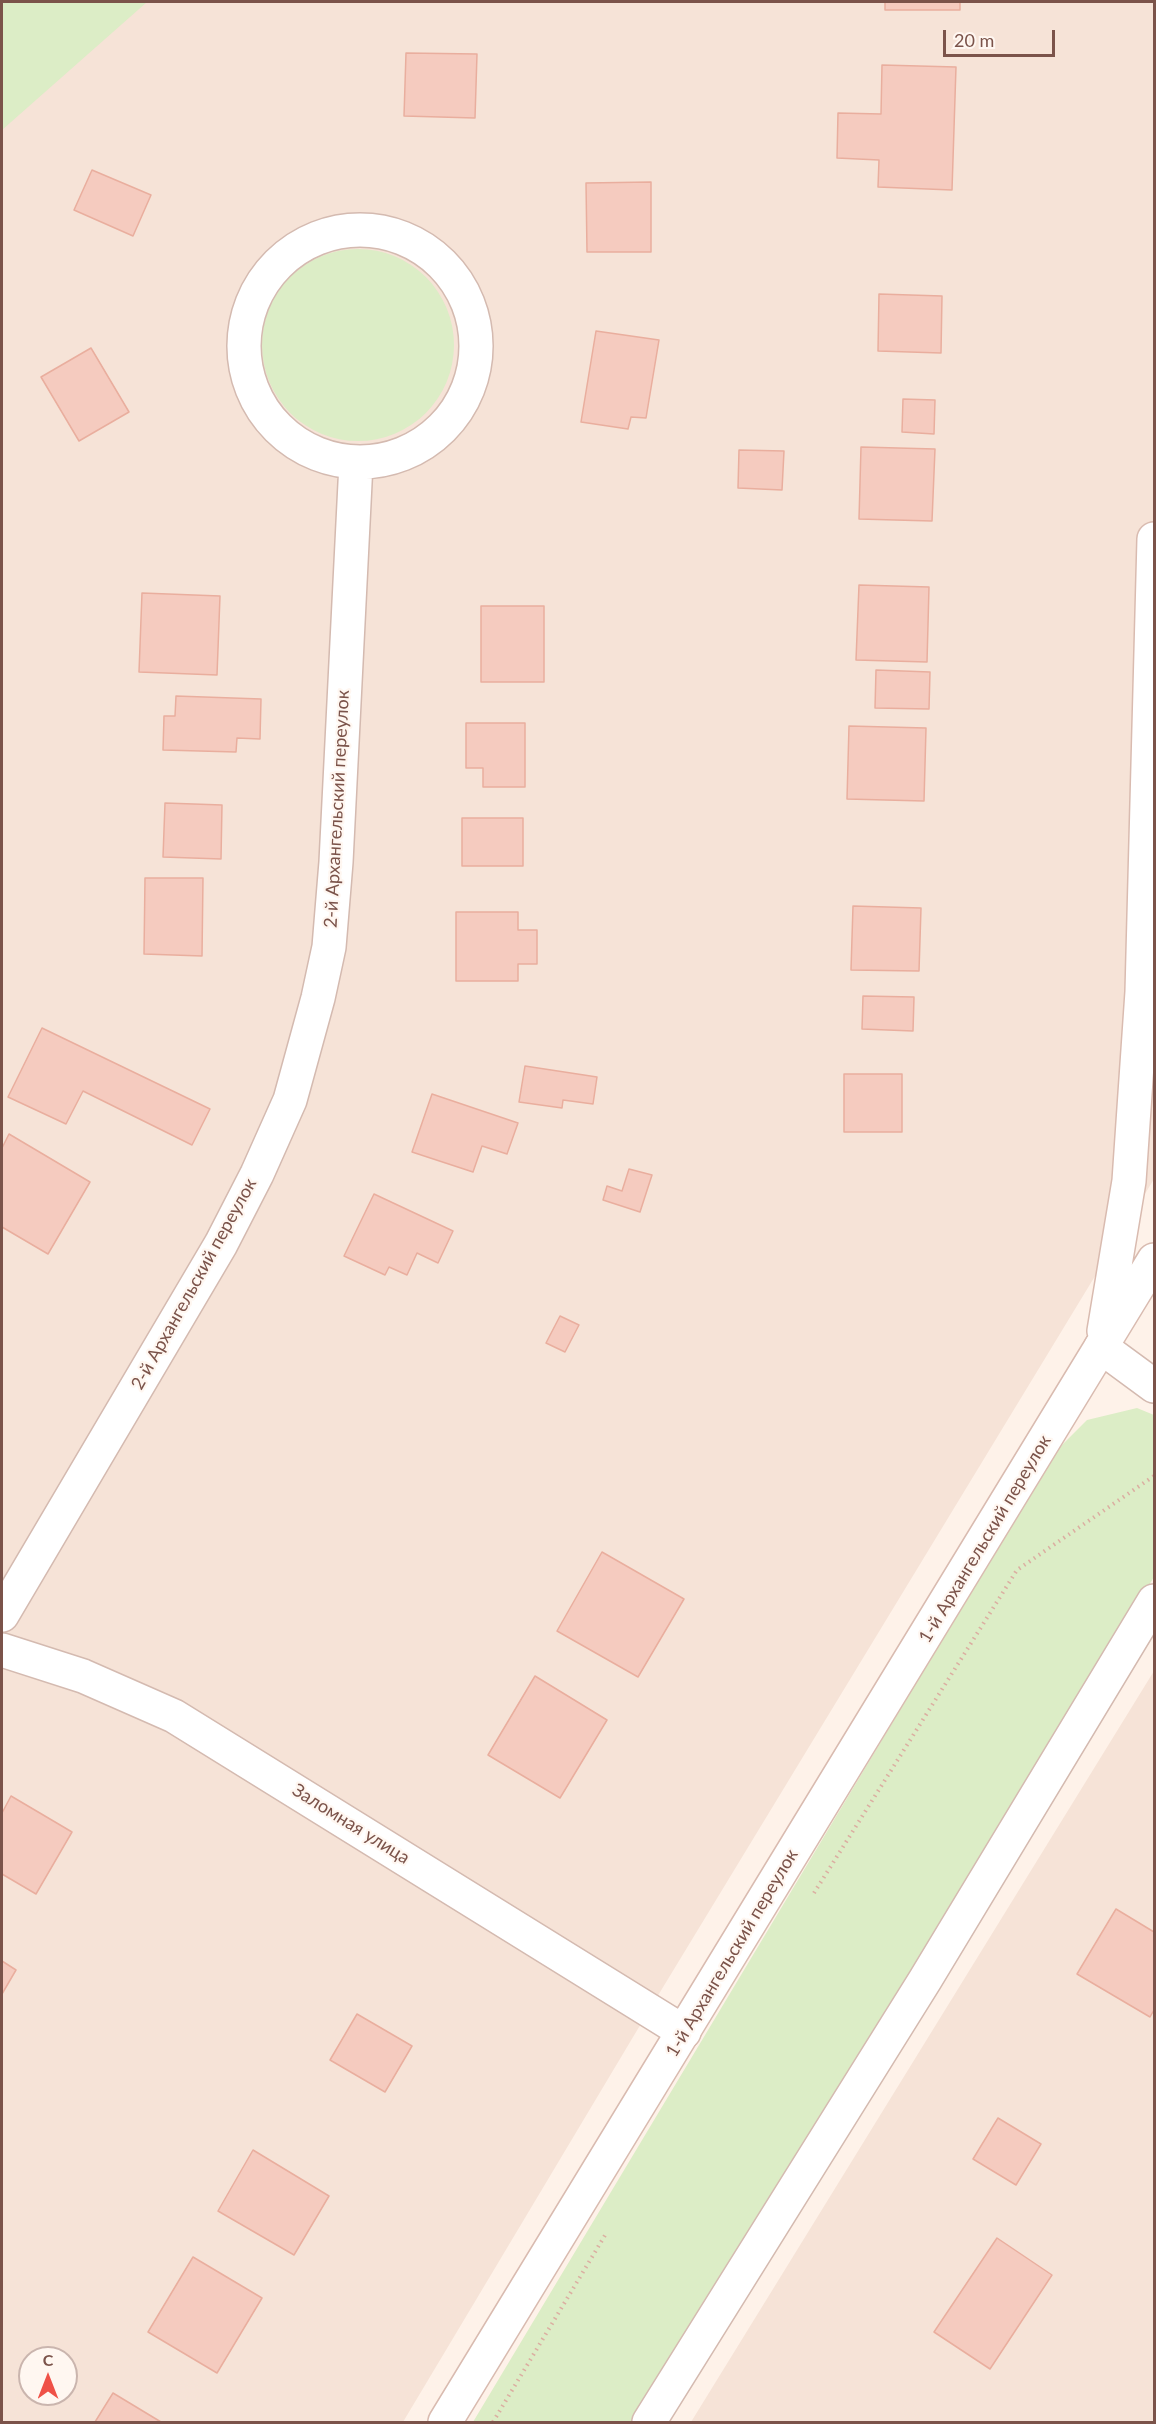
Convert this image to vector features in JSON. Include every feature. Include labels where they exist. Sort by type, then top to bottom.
[{"type":"street","points":[[353,229],[391,233],[425,249],[453,274],[471,308],[477,345],[472,382],[454,415],[428,442],[394,459],[356,463],[317,456],[283,435],[258,405],[244,368],[243,328],[256,291],[281,259],[314,238],[353,229]]},
{"type":"street","name":"2-й Архангельский переулок","points":[[2,1615],[221,1244],[257,1174],[290,1101],[329,947],[336,862],[356,463]]},
{"type":"street","name":"1-й Архангельский переулок","points":[[446,2422],[1101,1347],[1129,1181],[1139,1028],[1155,539]]},
{"type":"street","points":[[1155,1260],[1101,1347],[1155,1386]]},
{"type":"street","points":[[649,2422],[925,1980],[1155,1601]]},
{"type":"street","name":"Заломная улица","points":[[2,1650],[34,1658],[83,1676],[174,1716],[684,2032]]},
{"type":"path","points":[[813,1893],[1017,1570],[1155,1476]]},
{"type":"path","points":[[494,2422],[609,2228]]},
{"type":"shaded area","points":[[72,2],[1154,2],[1154,1179],[651,2007],[403,2422],[2,2422],[2,70]]},
{"type":"shaded area","points":[[1154,1671],[1154,2422],[691,2422]]},
{"type":"green space","points":[[2,2],[147,2],[2,130]]},
{"type":"green space","points":[[349,249],[367,249],[395,256],[412,265],[426,277],[438,291],[447,308],[454,345],[447,382],[438,399],[426,413],[412,425],[395,434],[367,441],[349,441],[321,434],[304,425],[278,399],[266,373],[262,354],[262,336],[269,308],[278,291],[304,265],[330,253]]},
{"type":"green space","points":[[1137,1408],[1154,1415],[1154,1577],[635,2422],[473,2422],[1054,1453],[1087,1420]]},
{"type":"building","points":[[885,2],[960,2],[960,10],[885,10]]},
{"type":"building","points":[[406,53],[477,54],[475,118],[404,116]]},
{"type":"building","points":[[882,65],[956,67],[952,190],[878,187],[879,160],[837,158],[838,113],[881,114]]},
{"type":"building","points":[[92,170],[151,195],[133,236],[74,210]]},
{"type":"building","points":[[651,182],[651,252],[587,252],[586,183]]},
{"type":"building","points":[[879,294],[942,296],[941,353],[878,351]]},
{"type":"building","points":[[596,331],[659,340],[646,418],[631,417],[628,429],[581,422]]},
{"type":"building","points":[[91,348],[129,412],[79,441],[41,377]]},
{"type":"building","points":[[903,399],[935,400],[934,434],[902,432]]},
{"type":"building","points":[[861,447],[935,449],[932,521],[859,519]]},
{"type":"building","points":[[739,450],[784,451],[782,490],[738,488]]},
{"type":"building","points":[[859,585],[929,587],[927,662],[856,660]]},
{"type":"building","points":[[142,593],[220,596],[217,675],[139,672]]},
{"type":"building","points":[[481,606],[544,606],[544,682],[481,682]]},
{"type":"building","points":[[876,670],[930,672],[929,709],[875,708]]},
{"type":"building","points":[[176,696],[261,699],[260,739],[237,738],[236,752],[163,750],[164,716],[175,716]]},
{"type":"building","points":[[466,723],[525,723],[525,787],[483,787],[483,768],[466,768]]},
{"type":"building","points":[[849,726],[926,728],[924,801],[847,799]]},
{"type":"building","points":[[165,803],[222,805],[221,859],[163,857]]},
{"type":"building","points":[[462,818],[523,818],[523,866],[462,866]]},
{"type":"building","points":[[145,878],[203,878],[202,956],[144,954]]},
{"type":"building","points":[[853,906],[921,908],[919,971],[851,970]]},
{"type":"building","points":[[456,912],[518,912],[518,930],[537,930],[537,964],[518,964],[518,981],[456,981]]},
{"type":"building","points":[[863,996],[914,997],[913,1031],[862,1029]]},
{"type":"building","points":[[42,1028],[210,1109],[192,1145],[83,1091],[66,1124],[8,1097]]},
{"type":"building","points":[[525,1066],[597,1077],[593,1104],[563,1100],[562,1108],[519,1102]]},
{"type":"building","points":[[844,1074],[902,1074],[902,1132],[844,1132]]},
{"type":"building","points":[[432,1094],[518,1123],[507,1154],[482,1146],[473,1172],[412,1152]]},
{"type":"building","points":[[9,1134],[90,1182],[48,1254],[2,1227],[2,1148]]},
{"type":"building","points":[[629,1169],[652,1175],[640,1212],[603,1200],[607,1186],[622,1191]]},
{"type":"building","points":[[374,1194],[453,1231],[438,1263],[417,1253],[407,1275],[389,1267],[385,1275],[344,1256]]},
{"type":"building","points":[[560,1316],[579,1325],[565,1352],[546,1343]]},
{"type":"building","points":[[602,1552],[684,1599],[638,1677],[557,1631]]},
{"type":"building","points":[[535,1676],[607,1720],[560,1798],[488,1755]]},
{"type":"building","points":[[11,1796],[72,1832],[36,1894],[2,1874],[2,1813]]},
{"type":"building","points":[[1116,1909],[1154,1932],[1154,2010],[1150,2017],[1077,1974]]},
{"type":"building","points":[[2,1961],[16,1970],[2,1994]]},
{"type":"building","points":[[357,2014],[412,2046],[385,2092],[330,2060]]},
{"type":"building","points":[[998,2118],[1041,2144],[1016,2185],[973,2159]]},
{"type":"building","points":[[253,2150],[329,2196],[294,2255],[218,2211]]},
{"type":"building","points":[[997,2238],[1052,2275],[990,2369],[934,2332]]},
{"type":"building","points":[[193,2257],[262,2298],[217,2373],[148,2332]]},
{"type":"building","points":[[113,2393],[161,2422],[95,2422]]}]
